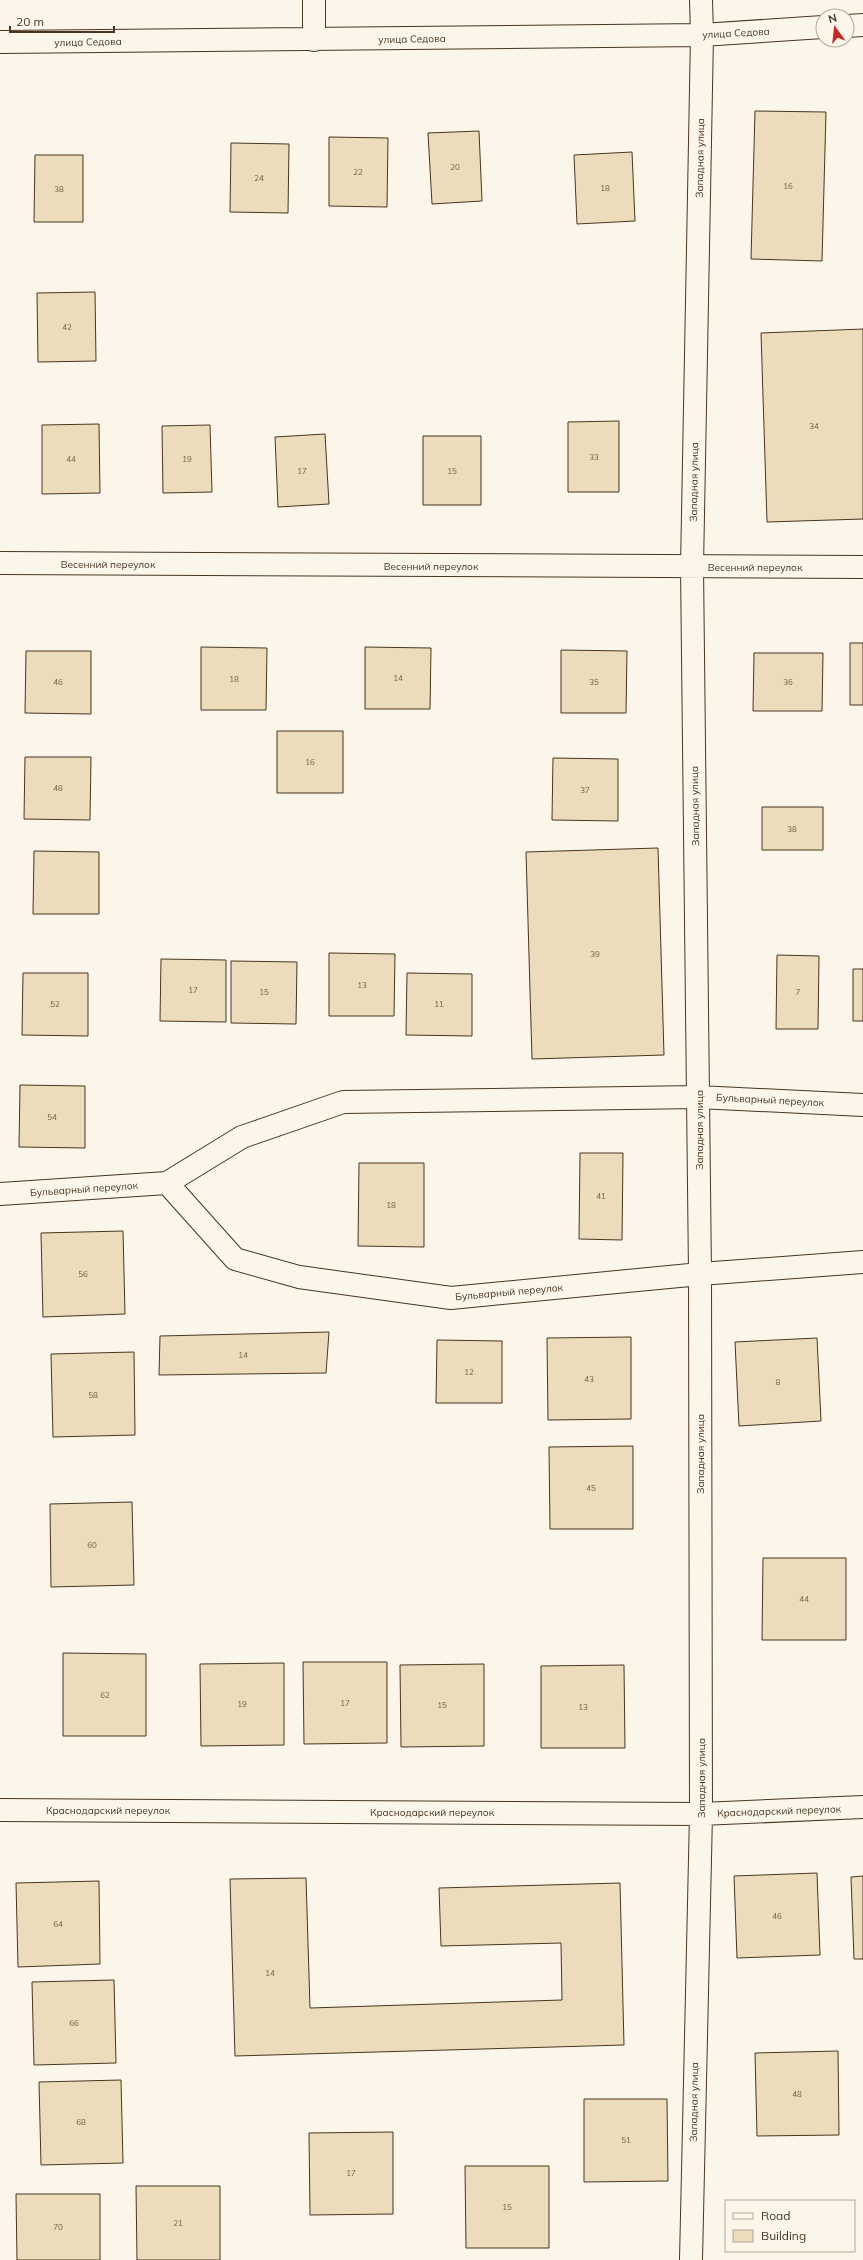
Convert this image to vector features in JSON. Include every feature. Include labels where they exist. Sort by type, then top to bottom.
[{"type":"street","points":[[314,0],[314,40]]},
{"type":"street","name":"Западная улица","points":[[691,2260],[701,1814],[700,1274],[692,568],[702,35],[701,0]]},
{"type":"street","name":"улица Седова","points":[[0,42],[702,35],[815,28]]},
{"type":"street","name":"Весенний переулок","points":[[0,563],[692,568],[863,567]]},
{"type":"street","name":"Бульварный переулок","points":[[0,1194],[167,1183],[242,1137],[343,1102],[698,1097],[863,1105]]},
{"type":"street","name":"Бульварный переулок","points":[[167,1183],[235,1259],[299,1277],[451,1298],[700,1274],[863,1262]]},
{"type":"street","name":"Краснодарский переулок","points":[[0,1810],[701,1814],[863,1807]]},
{"type":"building","points":[[755,111],[826,112],[822,261],[751,259]]},
{"type":"building","points":[[479,131],[482,201],[432,204],[428,133]]},
{"type":"building","points":[[329,137],[388,138],[387,207],[329,206]]},
{"type":"building","points":[[231,143],[289,144],[288,213],[230,212]]},
{"type":"building","points":[[632,152],[635,221],[577,224],[574,155]]},
{"type":"building","points":[[35,155],[83,155],[83,222],[34,222]]},
{"type":"building","points":[[95,292],[96,361],[38,362],[37,293]]},
{"type":"building","points":[[863,329],[863,519],[767,522],[761,333]]},
{"type":"building","points":[[619,421],[619,492],[568,492],[568,422]]},
{"type":"building","points":[[99,424],[100,493],[42,494],[42,425]]},
{"type":"building","points":[[210,425],[212,492],[163,493],[162,426]]},
{"type":"building","points":[[325,434],[329,504],[278,507],[275,437]]},
{"type":"building","points":[[423,436],[481,436],[481,505],[423,505]]},
{"type":"building","points":[[850,643],[863,643],[863,705],[850,705]]},
{"type":"building","points":[[201,647],[267,648],[266,710],[201,710]]},
{"type":"building","points":[[365,647],[431,648],[430,709],[365,709]]},
{"type":"building","points":[[561,650],[627,651],[626,713],[561,713]]},
{"type":"building","points":[[26,651],[91,651],[91,714],[25,713]]},
{"type":"building","points":[[754,653],[823,653],[822,711],[753,711]]},
{"type":"building","points":[[277,731],[343,731],[343,793],[277,793]]},
{"type":"building","points":[[25,757],[91,757],[90,820],[24,819]]},
{"type":"building","points":[[553,758],[618,759],[618,821],[552,820]]},
{"type":"building","points":[[762,807],[823,807],[823,850],[762,850]]},
{"type":"building","points":[[658,848],[664,1055],[532,1059],[526,852]]},
{"type":"building","points":[[34,851],[99,852],[99,914],[33,914]]},
{"type":"building","points":[[329,953],[395,954],[394,1016],[329,1016]]},
{"type":"building","points":[[777,955],[819,956],[818,1029],[776,1029]]},
{"type":"building","points":[[161,959],[226,960],[226,1022],[160,1021]]},
{"type":"building","points":[[231,961],[297,962],[296,1024],[231,1023]]},
{"type":"building","points":[[853,969],[863,969],[863,1021],[853,1021]]},
{"type":"building","points":[[23,973],[88,973],[88,1036],[22,1035]]},
{"type":"building","points":[[407,973],[472,974],[472,1036],[406,1035]]},
{"type":"building","points":[[20,1085],[85,1086],[85,1148],[19,1147]]},
{"type":"building","points":[[580,1153],[623,1153],[622,1240],[579,1239]]},
{"type":"building","points":[[359,1163],[424,1163],[424,1247],[358,1246]]},
{"type":"building","points":[[123,1231],[125,1314],[43,1317],[41,1233]]},
{"type":"building","points":[[329,1332],[326,1373],[159,1375],[160,1336]]},
{"type":"building","points":[[631,1337],[631,1419],[548,1420],[547,1338]]},
{"type":"building","points":[[817,1338],[821,1421],[739,1426],[735,1342]]},
{"type":"building","points":[[437,1340],[502,1341],[502,1403],[436,1403]]},
{"type":"building","points":[[134,1352],[135,1435],[53,1437],[51,1354]]},
{"type":"building","points":[[633,1446],[633,1529],[550,1529],[549,1447]]},
{"type":"building","points":[[132,1502],[134,1585],[51,1587],[50,1504]]},
{"type":"building","points":[[763,1558],[846,1558],[846,1640],[762,1640]]},
{"type":"building","points":[[63,1653],[146,1654],[146,1736],[63,1736]]},
{"type":"building","points":[[303,1662],[387,1662],[387,1743],[304,1744]]},
{"type":"building","points":[[284,1663],[284,1745],[201,1746],[200,1664]]},
{"type":"building","points":[[484,1664],[484,1746],[401,1747],[400,1665]]},
{"type":"building","points":[[624,1665],[625,1748],[541,1748],[541,1666]]},
{"type":"building","points":[[817,1873],[820,1955],[737,1958],[734,1876]]},
{"type":"building","points":[[863,1876],[863,1959],[854,1959],[851,1877]]},
{"type":"building","points":[[306,1878],[310,2008],[562,2000],[561,1943],[441,1946],[439,1888],[620,1883],[624,2045],[235,2056],[230,1879]]},
{"type":"building","points":[[99,1881],[100,1964],[18,1967],[16,1883]]},
{"type":"building","points":[[114,1980],[116,2063],[34,2065],[32,1982]]},
{"type":"building","points":[[838,2051],[839,2135],[757,2136],[755,2053]]},
{"type":"building","points":[[121,2080],[123,2163],[41,2165],[39,2082]]},
{"type":"building","points":[[584,2099],[667,2099],[668,2181],[584,2182]]},
{"type":"building","points":[[393,2132],[393,2214],[310,2215],[309,2133]]},
{"type":"building","points":[[465,2166],[549,2166],[549,2248],[466,2248]]},
{"type":"building","points":[[136,2186],[220,2186],[220,2260],[137,2260]]},
{"type":"building","points":[[16,2194],[100,2194],[100,2260],[17,2260]]}]
